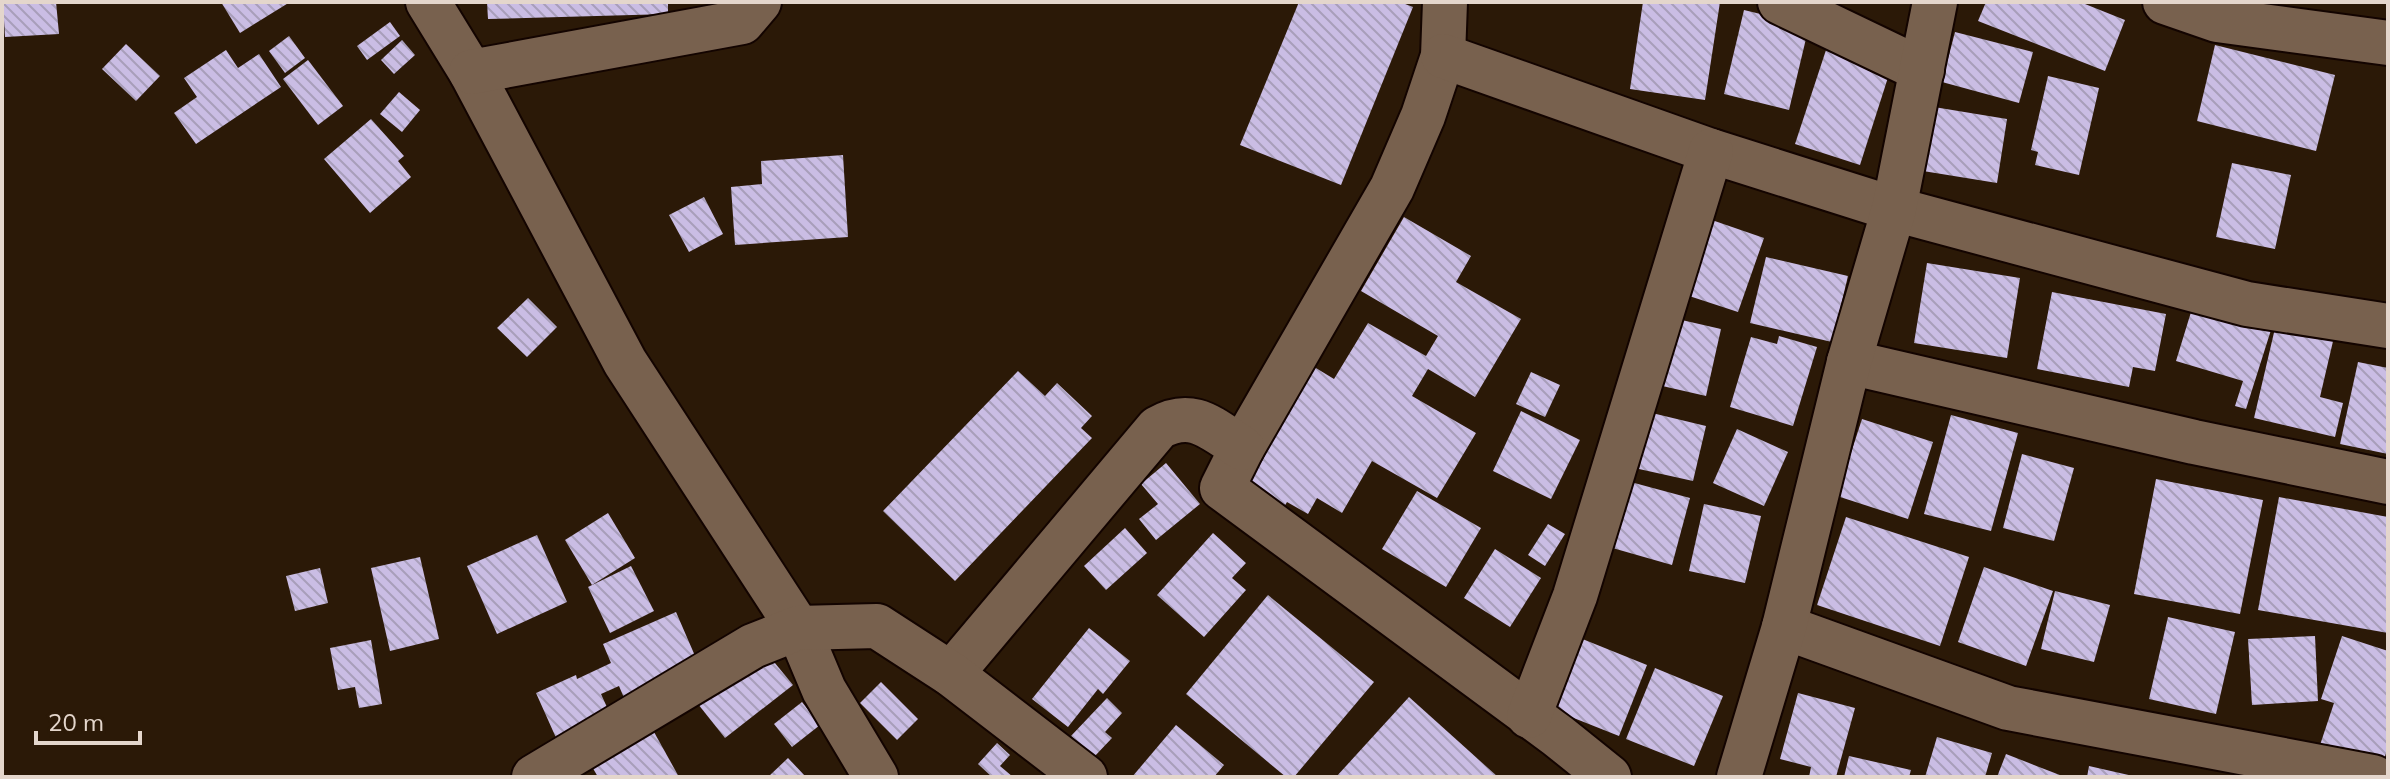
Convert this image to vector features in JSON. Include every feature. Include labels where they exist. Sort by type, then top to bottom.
[{"type":"street","points":[[428,2],[471,72],[625,362],[798,628],[824,690],[876,777]]},
{"type":"street","points":[[471,72],[742,22],[759,2]]},
{"type":"street","points":[[1445,2],[1443,56],[1423,116],[1392,188],[1222,488],[1335,569],[1609,777]]},
{"type":"street","points":[[1780,2],[1922,70]]},
{"type":"street","points":[[1739,777],[1784,627],[1849,362],[1894,209],[1935,2]]},
{"type":"street","points":[[2165,2],[2217,20],[2388,43]]},
{"type":"street","points":[[1443,56],[1711,151],[1894,209],[2247,304],[2388,326]]},
{"type":"street","points":[[1529,716],[1575,596],[1711,151]]},
{"type":"street","points":[[1849,362],[2194,442],[2388,482]]},
{"type":"street","points":[[951,674],[1158,428],[1170,421],[1198,420],[1242,448]]},
{"type":"street","points":[[534,777],[753,646],[798,628],[877,626],[951,674],[1085,777]]},
{"type":"street","points":[[1784,627],[2008,708],[2373,777]]},
{"type":"building","points":[[3,2],[56,2],[59,34],[5,37]]},
{"type":"building","points":[[221,2],[290,2],[240,33]]},
{"type":"building","points":[[487,2],[668,2],[668,14],[488,19]]},
{"type":"building","points":[[1299,2],[1400,2],[1413,7],[1341,185],[1240,145]]},
{"type":"building","points":[[1643,2],[1720,2],[1705,100],[1630,89]]},
{"type":"building","points":[[1986,2],[2080,2],[2125,20],[2105,71],[1978,21]]},
{"type":"building","points":[[1744,10],[1809,26],[1789,110],[1724,94]]},
{"type":"building","points":[[390,22],[400,36],[367,60],[357,46]]},
{"type":"building","points":[[1955,32],[2033,52],[2019,103],[1942,82]]},
{"type":"building","points":[[289,36],[305,58],[285,73],[269,51]]},
{"type":"building","points":[[402,40],[415,55],[394,74],[381,60]]},
{"type":"building","points":[[126,44],[160,76],[136,101],[102,69]]},
{"type":"building","points":[[2215,45],[2335,75],[2316,151],[2197,121]]},
{"type":"building","points":[[1827,47],[1891,68],[1860,165],[1795,144]]},
{"type":"building","points":[[226,50],[238,68],[259,54],[281,87],[196,144],[174,113],[197,97],[184,78]]},
{"type":"building","points":[[308,60],[343,106],[318,125],[283,79]]},
{"type":"building","points":[[2048,76],[2099,88],[2079,175],[2035,165],[2038,152],[2031,150]]},
{"type":"building","points":[[399,92],[420,110],[402,132],[380,114]]},
{"type":"building","points":[[1934,107],[2007,119],[1997,183],[1923,171]]},
{"type":"building","points":[[371,119],[404,156],[398,161],[411,177],[370,213],[324,159]]},
{"type":"building","points":[[843,155],[848,237],[735,245],[731,187],[762,184],[761,161]]},
{"type":"building","points":[[2232,163],[2291,175],[2275,249],[2216,237]]},
{"type":"building","points":[[704,197],[723,234],[689,252],[669,215]]},
{"type":"building","points":[[1404,217],[1471,256],[1456,282],[1521,319],[1475,397],[1428,369],[1412,396],[1476,433],[1437,498],[1372,461],[1342,513],[1317,498],[1308,514],[1287,502],[1280,514],[1238,490],[1311,365],[1334,379],[1368,323],[1426,356],[1438,336],[1361,291]]},
{"type":"building","points":[[1706,218],[1764,238],[1738,312],[1680,293]]},
{"type":"building","points":[[1766,257],[1848,276],[1832,342],[1750,323]]},
{"type":"building","points":[[1927,263],[2020,278],[2007,358],[1914,343]]},
{"type":"building","points":[[2052,292],[2166,314],[2155,371],[2133,367],[2129,387],[2037,369]]},
{"type":"building","points":[[528,298],[557,327],[527,357],[497,328]]},
{"type":"building","points":[[2195,299],[2271,330],[2246,409],[2235,406],[2243,381],[2176,361]]},
{"type":"building","points":[[1673,318],[1721,329],[1706,396],[1658,385]]},
{"type":"building","points":[[2276,324],[2334,337],[2320,397],[2343,403],[2335,437],[2254,418]]},
{"type":"building","points":[[1779,336],[1817,347],[1793,426],[1730,407],[1751,337],[1777,344]]},
{"type":"building","points":[[2358,362],[2388,368],[2388,454],[2340,444]]},
{"type":"building","points":[[1018,371],[1045,396],[1057,383],[1092,416],[1081,428],[1092,438],[955,581],[883,511]]},
{"type":"building","points":[[1531,372],[1560,385],[1545,417],[1516,404]]},
{"type":"building","points":[[1521,411],[1580,440],[1551,499],[1493,471]]},
{"type":"building","points":[[1652,413],[1706,426],[1693,481],[1639,469]]},
{"type":"building","points":[[1951,415],[2018,433],[1991,531],[1924,514]]},
{"type":"building","points":[[1862,419],[1933,442],[1908,519],[1837,496]]},
{"type":"building","points":[[1737,429],[1788,452],[1764,506],[1713,483]]},
{"type":"building","points":[[2022,454],[2074,468],[2054,541],[2003,528]]},
{"type":"building","points":[[1166,463],[1200,504],[1156,540],[1139,519],[1158,504],[1141,484]]},
{"type":"building","points":[[2156,479],[2263,500],[2240,614],[2134,594]]},
{"type":"building","points":[[1627,481],[1690,498],[1672,565],[1609,547]]},
{"type":"building","points":[[1417,491],[1481,528],[1446,587],[1382,549]]},
{"type":"building","points":[[2279,497],[2388,517],[2388,633],[2258,610]]},
{"type":"building","points":[[1704,504],[1761,516],[1745,583],[1689,571]]},
{"type":"building","points":[[608,513],[635,558],[592,585],[565,540]]},
{"type":"building","points":[[1846,517],[1969,557],[1940,646],[1817,605]]},
{"type":"building","points":[[1548,524],[1565,534],[1545,566],[1528,555]]},
{"type":"building","points":[[1125,528],[1147,553],[1106,590],[1084,566]]},
{"type":"building","points":[[1213,533],[1246,563],[1232,578],[1246,590],[1204,637],[1157,595]]},
{"type":"building","points":[[537,535],[567,602],[497,634],[467,566]]},
{"type":"building","points":[[1495,549],[1541,578],[1510,627],[1464,598]]},
{"type":"building","points":[[420,557],[439,639],[390,651],[371,568]]},
{"type":"building","points":[[631,566],[654,611],[610,633],[588,587]]},
{"type":"building","points":[[1984,567],[2053,591],[2026,666],[1958,642]]},
{"type":"building","points":[[320,568],[328,603],[295,611],[286,576]]},
{"type":"building","points":[[2055,591],[2110,605],[2094,662],[2041,649]]},
{"type":"building","points":[[1268,595],[1374,682],[1294,777],[1286,777],[1186,694]]},
{"type":"building","points":[[676,612],[702,672],[627,705],[619,686],[601,694],[611,716],[557,740],[536,693],[611,663],[603,644]]},
{"type":"building","points":[[2168,617],[2235,632],[2216,714],[2149,699]]},
{"type":"building","points":[[1089,628],[1130,661],[1103,694],[1098,689],[1068,727],[1032,699]]},
{"type":"building","points":[[2315,636],[2318,701],[2252,705],[2248,639]]},
{"type":"building","points":[[2342,636],[2388,651],[2388,747],[2382,766],[2320,745],[2334,703],[2321,699]]},
{"type":"building","points":[[1580,638],[1647,665],[1619,736],[1551,709]]},
{"type":"building","points":[[371,640],[382,704],[359,708],[355,687],[338,690],[330,648]]},
{"type":"building","points":[[761,646],[793,685],[725,738],[694,699]]},
{"type":"building","points":[[1655,668],[1723,696],[1694,766],[1626,739]]},
{"type":"building","points":[[881,682],[918,719],[897,740],[860,703]]},
{"type":"building","points":[[1798,693],[1855,708],[1836,777],[1809,777],[1811,767],[1780,759]]},
{"type":"building","points":[[1409,697],[1498,777],[1336,777]]},
{"type":"building","points":[[1107,698],[1122,713],[1105,732],[1112,738],[1094,757],[1071,736]]},
{"type":"building","points":[[802,702],[820,725],[792,747],[774,724]]},
{"type":"building","points":[[649,723],[679,777],[598,777],[587,758]]},
{"type":"building","points":[[1176,725],[1224,765],[1214,777],[1132,777]]},
{"type":"building","points":[[1937,737],[1992,753],[1985,777],[1925,777]]},
{"type":"building","points":[[997,743],[1010,755],[1000,766],[1013,777],[992,777],[978,764]]},
{"type":"building","points":[[2006,754],[2065,777],[1997,777]]},
{"type":"building","points":[[1849,756],[1911,770],[1909,777],[1844,777]]},
{"type":"building","points":[[788,758],[806,777],[768,777]]},
{"type":"building","points":[[2089,766],[2133,776],[2133,777],[2087,777]]}]
